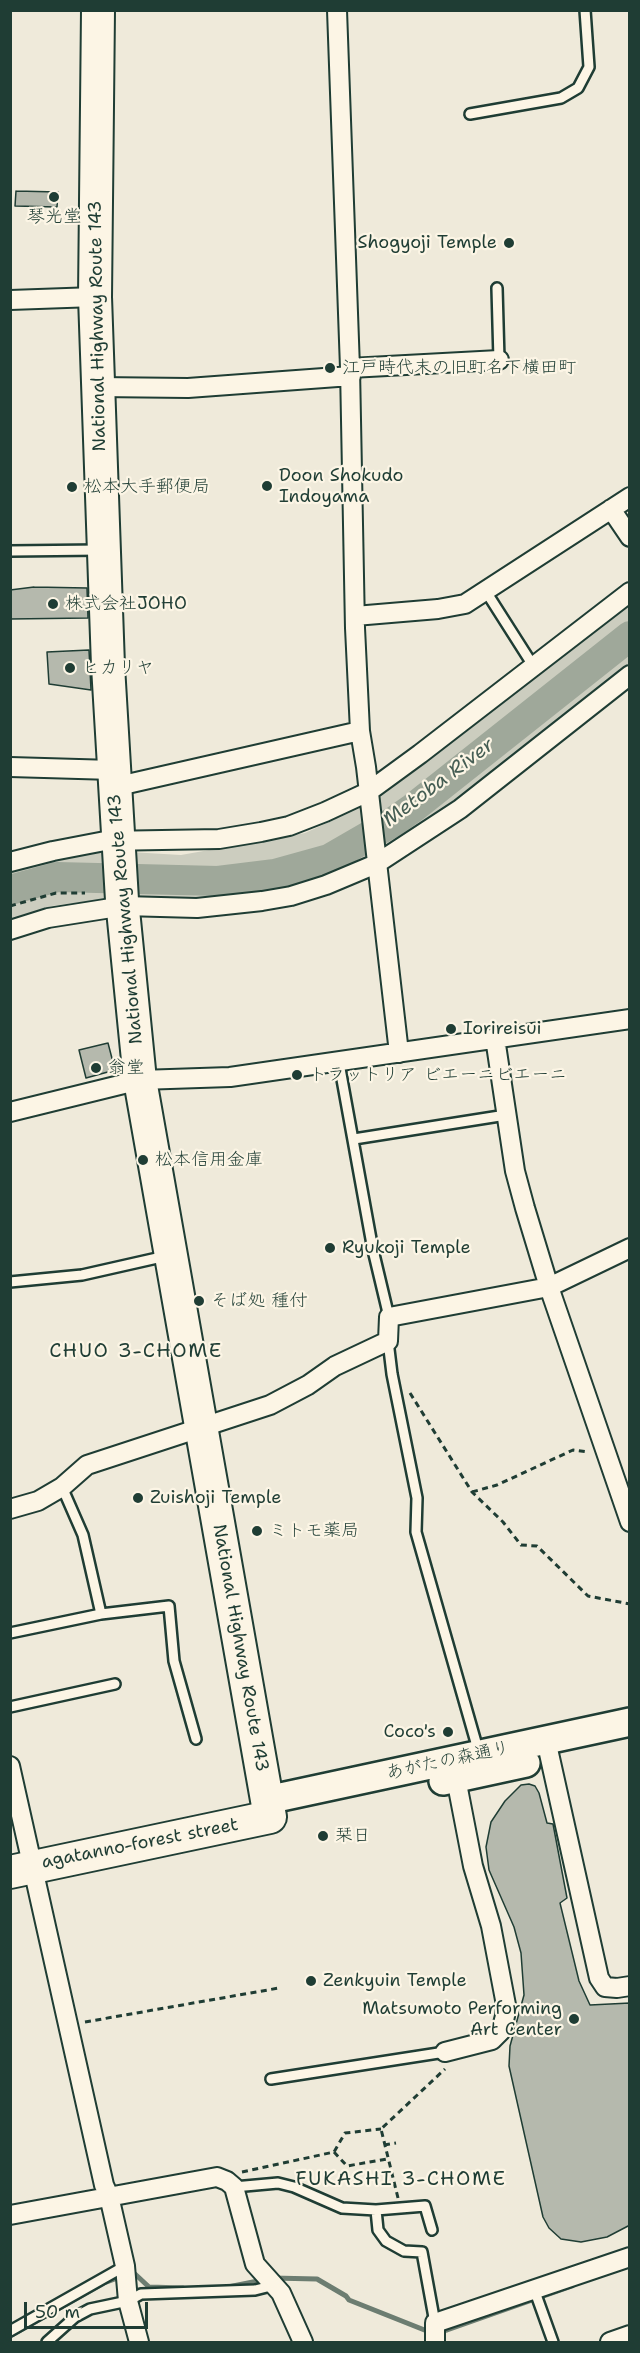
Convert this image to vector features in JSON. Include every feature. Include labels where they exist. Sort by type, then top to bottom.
[{"type":"highway","name":"National Highway Route 143","points":[[98,10],[95,297],[103,550],[117,843],[140,1080],[269,1808]]},
{"type":"highway","name":"agatanno-forest street","points":[[21,1861],[269,1808]]},
{"type":"main road","name":"あがたの森通り","points":[[269,1808],[548,1748],[630,1722]]},
{"type":"main road","name":"あがたの森通り","points":[[548,1748],[630,1739]]},
{"type":"street","points":[[337,10],[351,372],[355,616],[360,732],[399,1053]]},
{"type":"street","points":[[10,300],[95,297]]},
{"type":"street","points":[[98,387],[188,388],[500,360]]},
{"type":"street","points":[[355,616],[438,609],[465,604],[630,497]]},
{"type":"street","points":[[611,509],[630,537]]},
{"type":"street","points":[[10,862],[53,851],[117,843],[219,839],[261,832],[289,826],[368,795],[630,592]]},
{"type":"street","points":[[10,930],[48,918],[123,903],[197,908],[262,901],[326,885],[376,860],[460,809],[630,675]]},
{"type":"street","points":[[10,767],[113,778],[360,732]]},
{"type":"street","points":[[10,1112],[140,1080],[230,1077],[339,1063],[630,1018]]},
{"type":"street","points":[[495,1038],[515,1171],[549,1287],[608,1455],[625,1493],[630,1522]]},
{"type":"street","points":[[10,1509],[38,1501],[62,1487],[87,1465],[270,1405],[308,1385],[335,1366],[388,1341],[389,1317],[549,1287],[630,1248]]},
{"type":"street","points":[[548,1748],[599,1978],[605,1987],[630,1986]]},
{"type":"street","points":[[10,1766],[21,1861],[69,2025],[104,2185],[109,2196],[139,2343]]},
{"type":"street","points":[[445,2052],[492,2040],[501,2031],[506,2004],[491,1926],[473,1866],[454,1769]]},
{"type":"street","points":[[10,2215],[217,2177],[234,2187],[255,2264],[281,2293],[303,2343]]},
{"type":"street","points":[[435,2334],[629,2258]]},
{"type":"street","points":[[610,2343],[630,2335]]},
{"type":"lane","points":[[470,114],[561,98],[578,88],[590,67],[585,10]]},
{"type":"lane","points":[[497,288],[500,360]]},
{"type":"lane","points":[[10,551],[103,550]]},
{"type":"lane","points":[[486,590],[534,667]]},
{"type":"lane","points":[[339,1063],[373,1250],[389,1317]]},
{"type":"lane","points":[[354,1139],[506,1115]]},
{"type":"lane","points":[[10,1282],[82,1275],[171,1255]]},
{"type":"lane","points":[[388,1341],[392,1374],[417,1498],[416,1532],[481,1763]]},
{"type":"lane","points":[[62,1487],[83,1535],[101,1614]]},
{"type":"lane","points":[[10,1633],[101,1614],[169,1606],[174,1661],[196,1739]]},
{"type":"lane","points":[[10,1707],[115,1684]]},
{"type":"lane","points":[[271,2079],[445,2052]]},
{"type":"lane","points":[[234,2187],[278,2183],[294,2187],[342,2208],[376,2210],[425,2206],[432,2230]]},
{"type":"lane","points":[[376,2210],[378,2229],[386,2241],[404,2251],[422,2252],[435,2334]]},
{"type":"lane","points":[[126,2283],[141,2294],[255,2290],[269,2280]]},
{"type":"lane","points":[[10,2331],[126,2283]]},
{"type":"lane","points":[[47,2343],[75,2317],[126,2283]]},
{"type":"lane","points":[[536,2293],[553,2343]]},
{"type":"path","points":[[10,906],[56,893],[87,893]]},
{"type":"path","points":[[392,1374],[410,1394],[472,1492],[503,1522],[521,1545],[537,1546],[588,1596],[630,1604]]},
{"type":"path","points":[[472,1492],[497,1485],[573,1450],[608,1455]]},
{"type":"path","points":[[69,2025],[279,1988]]},
{"type":"path","points":[[217,2177],[334,2152],[345,2133],[381,2129],[448,2067],[445,2052]]},
{"type":"path","points":[[381,2129],[401,2208]]},
{"type":"path","points":[[384,2145],[396,2143]]},
{"type":"path","points":[[334,2152],[347,2166],[387,2159]]},
{"type":"shaded area","points":[[629,604],[629,630],[367,834],[314,859],[267,871],[218,876],[147,871],[113,865],[31,872],[11,880],[11,867],[96,850],[181,855],[305,833],[375,801]]},
{"type":"shaded area","points":[[629,641],[629,663],[455,800],[381,850],[364,858],[311,880],[262,892],[195,899],[104,899],[52,906],[11,919],[11,896],[57,884],[103,889],[129,886],[216,887],[275,879],[331,863],[360,847],[425,801]]},
{"type":"building","points":[[16,191],[58,192],[57,207],[15,206]]},
{"type":"building","name":"株式会社JOHO","points":[[34,587],[87,588],[88,618],[10,619],[10,590]]},
{"type":"building","name":"ヒカリヤ","points":[[89,650],[91,690],[49,684],[47,652]]},
{"type":"building","points":[[108,1043],[115,1070],[86,1078],[79,1050]]},
{"type":"building","points":[[521,1785],[535,1786],[539,1793],[547,1823],[553,1824],[567,1898],[560,1903],[579,1981],[590,2005],[630,2003],[630,2225],[607,2237],[581,2242],[561,2239],[549,2228],[543,2217],[509,2066],[510,2046],[524,1995],[521,1953],[514,1927],[489,1870],[486,1847],[491,1822],[505,1801]]},
{"type":"waterway","name":"Metoba River","points":[[10,890],[57,877],[218,881],[275,874],[329,859],[413,808],[630,636]]},
{"type":"waterway","points":[[10,2336],[104,2283],[120,2277],[135,2274],[149,2287],[183,2288]]},
{"type":"waterway","points":[[272,2278],[317,2279],[349,2300],[432,2333],[447,2330],[572,2286]]},
{"type":"waterway","points":[[228,2287],[263,2280]]},
{"type":"place","name":"琴光堂","points":[[54,197]]},
{"type":"place","name":"Shogyoji Temple","points":[[509,243]]},
{"type":"place","name":"江戸時代末の旧町名下横田町","points":[[330,368]]},
{"type":"place","name":"Doon Shokudo Indoyama","points":[[267,486]]},
{"type":"place","name":"松本大手郵便局","points":[[72,487]]},
{"type":"place","name":"株式会社JOHO","points":[[53,604]]},
{"type":"place","name":"ヒカリヤ","points":[[70,668]]},
{"type":"place","name":"Iorireisui","points":[[451,1029]]},
{"type":"place","name":"翁堂","points":[[96,1068]]},
{"type":"place","name":"トラットリア ビエーニビエーニ","points":[[297,1075]]},
{"type":"place","name":"松本信用金庫","points":[[143,1160]]},
{"type":"place","name":"Ryukoji Temple","points":[[330,1248]]},
{"type":"place","name":"そば処 種付","points":[[199,1301]]},
{"type":"place","name":"Zuishoji Temple","points":[[138,1498]]},
{"type":"place","name":"ミトモ薬局","points":[[257,1531]]},
{"type":"place","name":"Coco's","points":[[448,1732]]},
{"type":"place","name":"栞日","points":[[323,1836]]},
{"type":"place","name":"Zenkyuin Temple","points":[[311,1981]]},
{"type":"place","name":"Matsumoto Performing Art Center","points":[[574,2019]]},
{"type":"district","name":"CHUO 3-CHOME","points":[[136,1352]]},
{"type":"district","name":"FUKASHI 3-CHOME","points":[[401,2180]]}]
